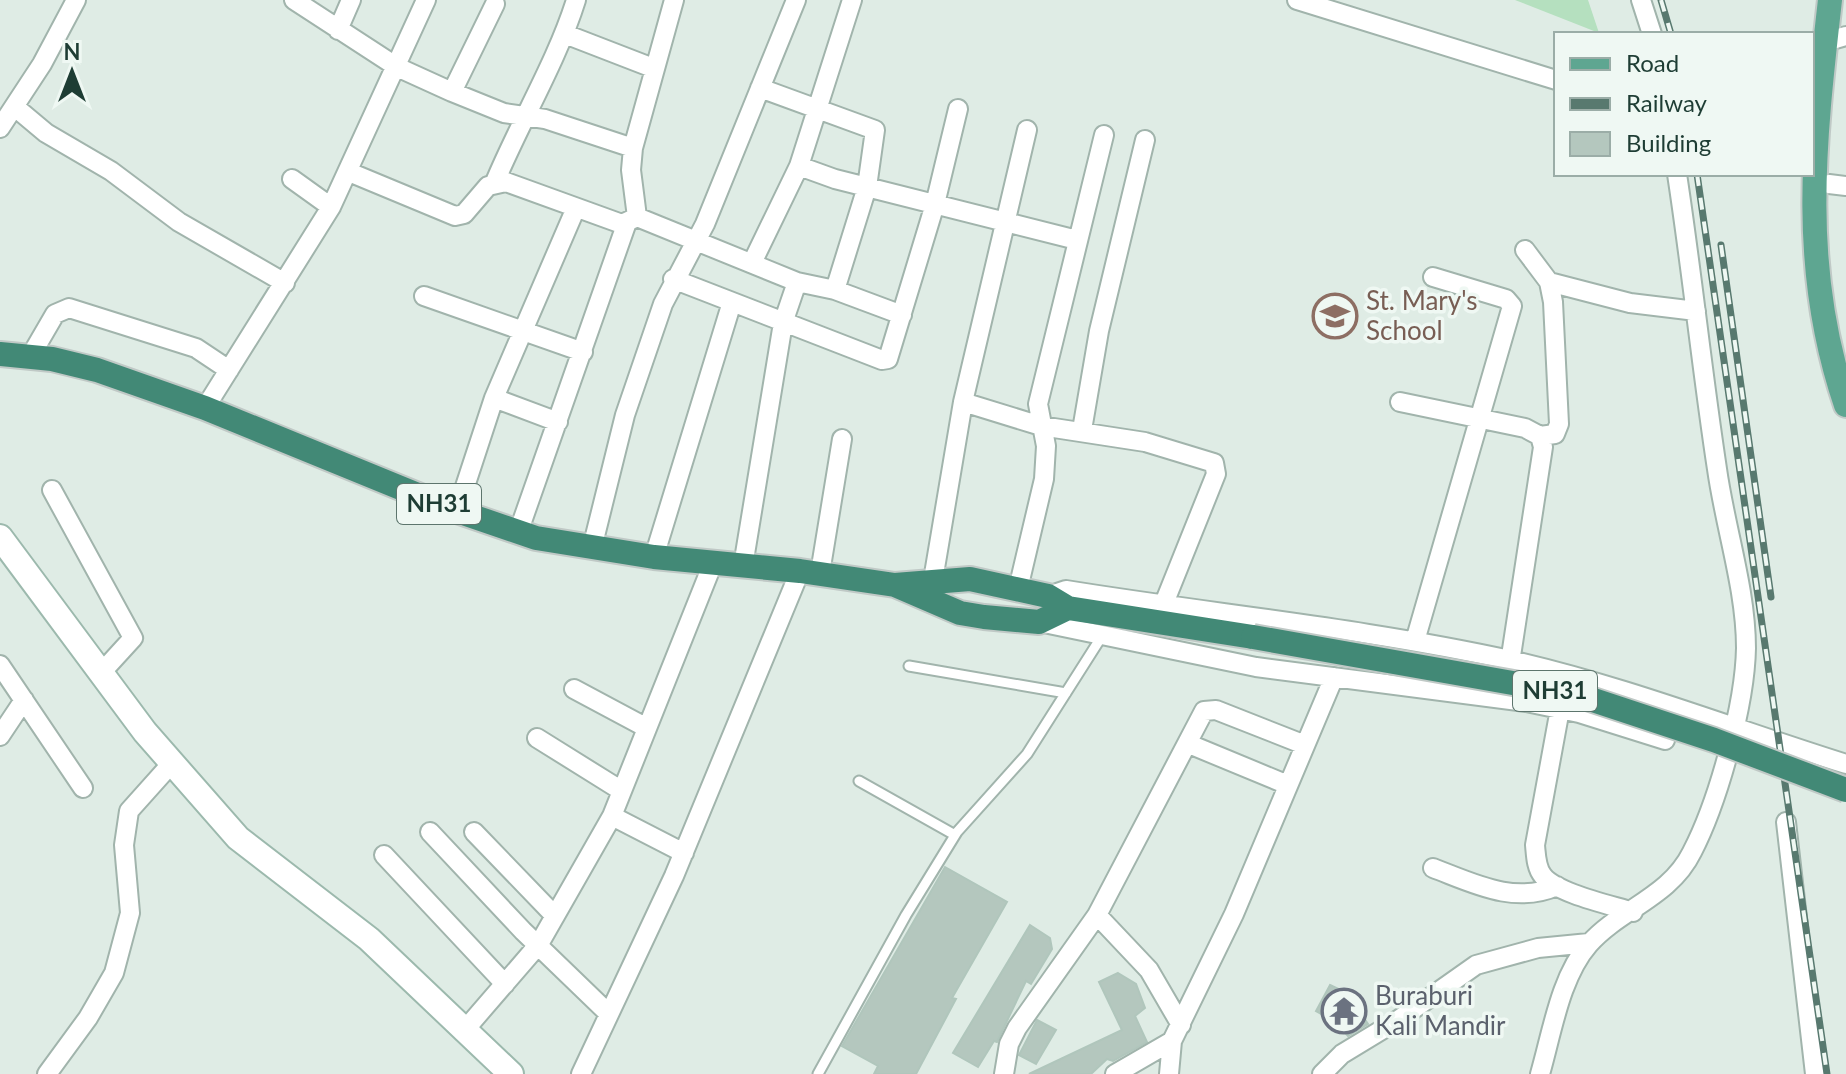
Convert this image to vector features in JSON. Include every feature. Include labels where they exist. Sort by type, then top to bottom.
[{"type":"highway","name":"NH31","points":[[0,354],[97,370],[205,408],[518,533],[654,557],[810,572],[895,585],[960,613],[1039,622]]},
{"type":"highway","name":"NH31","points":[[895,585],[933,580],[988,582],[1058,602],[1575,694],[1846,790]]},
{"type":"highway","points":[[984,617],[996,610],[1000,596],[988,582]]},
{"type":"highway","points":[[1039,622],[1058,602]]},
{"type":"main road","points":[[1830,0],[1837,38],[1837,185],[1829,279],[1846,405]]},
{"type":"main road","points":[[1840,356],[1814,260],[1816,96],[1837,38],[1844,0]]},
{"type":"main road","points":[[0,537],[172,763],[238,838],[369,939],[498,1070]]},
{"type":"street","points":[[0,128],[42,64],[76,0]]},
{"type":"street","points":[[294,0],[397,67],[452,92],[504,113],[523,115],[633,148]]},
{"type":"street","points":[[338,30],[351,0]]},
{"type":"street","points":[[205,408],[331,207],[426,0]]},
{"type":"street","points":[[495,182],[523,115],[565,34],[576,0]]},
{"type":"street","points":[[518,533],[632,221],[633,148],[674,0]]},
{"type":"street","points":[[592,548],[625,415],[673,279],[705,224],[796,0]]},
{"type":"street","points":[[752,263],[799,166],[852,0]]},
{"type":"street","points":[[1297,0],[1554,79]]},
{"type":"street","points":[[1641,0],[1651,32]]},
{"type":"street","points":[[452,92],[495,4]]},
{"type":"street","points":[[565,34],[653,68]]},
{"type":"street","points":[[760,88],[875,130],[867,187],[835,290]]},
{"type":"street","points":[[15,107],[46,133],[111,171],[179,222],[285,283]]},
{"type":"street","points":[[673,279],[884,360],[890,357],[935,204],[958,109]]},
{"type":"street","points":[[933,580],[963,402],[1027,130]]},
{"type":"street","points":[[1018,589],[1044,479],[1046,446],[1038,404],[1104,135]]},
{"type":"street","points":[[1082,430],[1099,331],[1145,140]]},
{"type":"street","points":[[799,166],[867,187],[1077,240]]},
{"type":"street","points":[[349,172],[455,216],[464,214],[488,186],[506,182],[575,210],[632,221],[694,240],[797,282],[835,290],[902,315]]},
{"type":"street","points":[[1540,1074],[1574,968],[1589,943],[1675,878],[1692,854],[1734,725],[1744,682],[1746,645],[1717,469],[1677,176]]},
{"type":"street","points":[[292,179],[331,207]]},
{"type":"street","points":[[457,511],[494,398],[575,210]]},
{"type":"street","points":[[1525,250],[1549,282],[1553,302],[1559,424],[1555,434],[1540,436]]},
{"type":"street","points":[[1415,641],[1512,306],[1506,299],[1433,277]]},
{"type":"street","points":[[743,566],[783,323],[797,282]]},
{"type":"street","points":[[1549,282],[1630,303],[1696,311]]},
{"type":"street","points":[[424,296],[583,352]]},
{"type":"street","points":[[654,557],[732,302]]},
{"type":"street","points":[[30,357],[55,314],[69,308],[196,348],[229,370]]},
{"type":"street","points":[[494,398],[558,422]]},
{"type":"street","points":[[963,402],[1041,426],[1145,442],[1214,463],[1216,474],[1163,606]]},
{"type":"street","points":[[1400,402],[1534,430],[1540,436],[1543,447],[1511,660],[1502,699]]},
{"type":"street","points":[[581,1074],[810,572],[842,439]]},
{"type":"street","points":[[52,490],[133,638],[101,673]]},
{"type":"street","points":[[463,1032],[539,944],[612,816],[713,563]]},
{"type":"street","points":[[1058,602],[1066,590],[1415,641],[1511,660],[1631,691],[1846,764]]},
{"type":"street","points":[[1039,622],[1256,667],[1560,709],[1665,740]]},
{"type":"street","points":[[0,665],[83,788]]},
{"type":"street","points":[[1169,1074],[1177,1033],[1334,677]]},
{"type":"street","points":[[574,689],[647,728]]},
{"type":"street","points":[[0,736],[24,700]]},
{"type":"street","points":[[1004,1074],[1009,1044],[1017,1028],[1097,915],[1189,744],[1201,715],[1209,709],[1305,745]]},
{"type":"street","points":[[1560,709],[1535,845],[1543,877],[1557,886],[1633,912]]},
{"type":"street","points":[[537,738],[622,791]]},
{"type":"street","points":[[1189,744],[1288,785]]},
{"type":"street","points":[[47,1074],[88,1018],[114,973],[130,913],[124,845],[129,811],[172,763]]},
{"type":"street","points":[[612,816],[684,853]]},
{"type":"street","points":[[1786,822],[1815,1074]]},
{"type":"street","points":[[430,832],[609,1014]]},
{"type":"street","points":[[474,832],[555,916]]},
{"type":"street","points":[[384,855],[505,984]]},
{"type":"street","points":[[1433,868],[1511,893],[1541,893],[1557,886]]},
{"type":"street","points":[[1097,915],[1149,970],[1177,1033]]},
{"type":"street","points":[[1322,1074],[1342,1054],[1398,1020],[1476,965],[1538,948],[1589,943]]},
{"type":"street","points":[[1115,1074],[1177,1033]]},
{"type":"lane","points":[[818,1074],[906,915],[955,835],[1027,754],[1102,636]]},
{"type":"lane","points":[[909,666],[1066,693]]},
{"type":"lane","points":[[859,781],[955,835]]},
{"type":"green space","points":[[1515,0],[1588,0],[1596,32]]},
{"type":"building","points":[[945,867],[1007,902],[952,998],[956,999],[916,1074],[874,1074],[878,1066],[842,1046]]},
{"type":"building","points":[[1030,925],[1050,938],[1052,949],[1031,984],[1026,981],[997,1042],[994,1041],[978,1067],[953,1053]]},
{"type":"building","points":[[1118,973],[1136,984],[1145,1008],[1135,1016],[1147,1042],[1113,1061],[1107,1059],[1091,1074],[1029,1074],[1122,1030],[1099,982]]},
{"type":"building","points":[[1330,985],[1347,993],[1368,1024],[1348,1036],[1334,1021],[1316,1011]]},
{"type":"building","points":[[1037,1020],[1056,1030],[1036,1064],[1019,1055]]},
{"type":"railway","points":[[1661,0],[1670,32]]},
{"type":"railway","points":[[1697,176],[1827,1074]]},
{"type":"railway","points":[[1721,245],[1771,597]]},
{"type":"place","name":"St. Mary's School","points":[[1335,316]]},
{"type":"place","name":"Buraburi Kali Mandir","points":[[1344,1011]]}]
